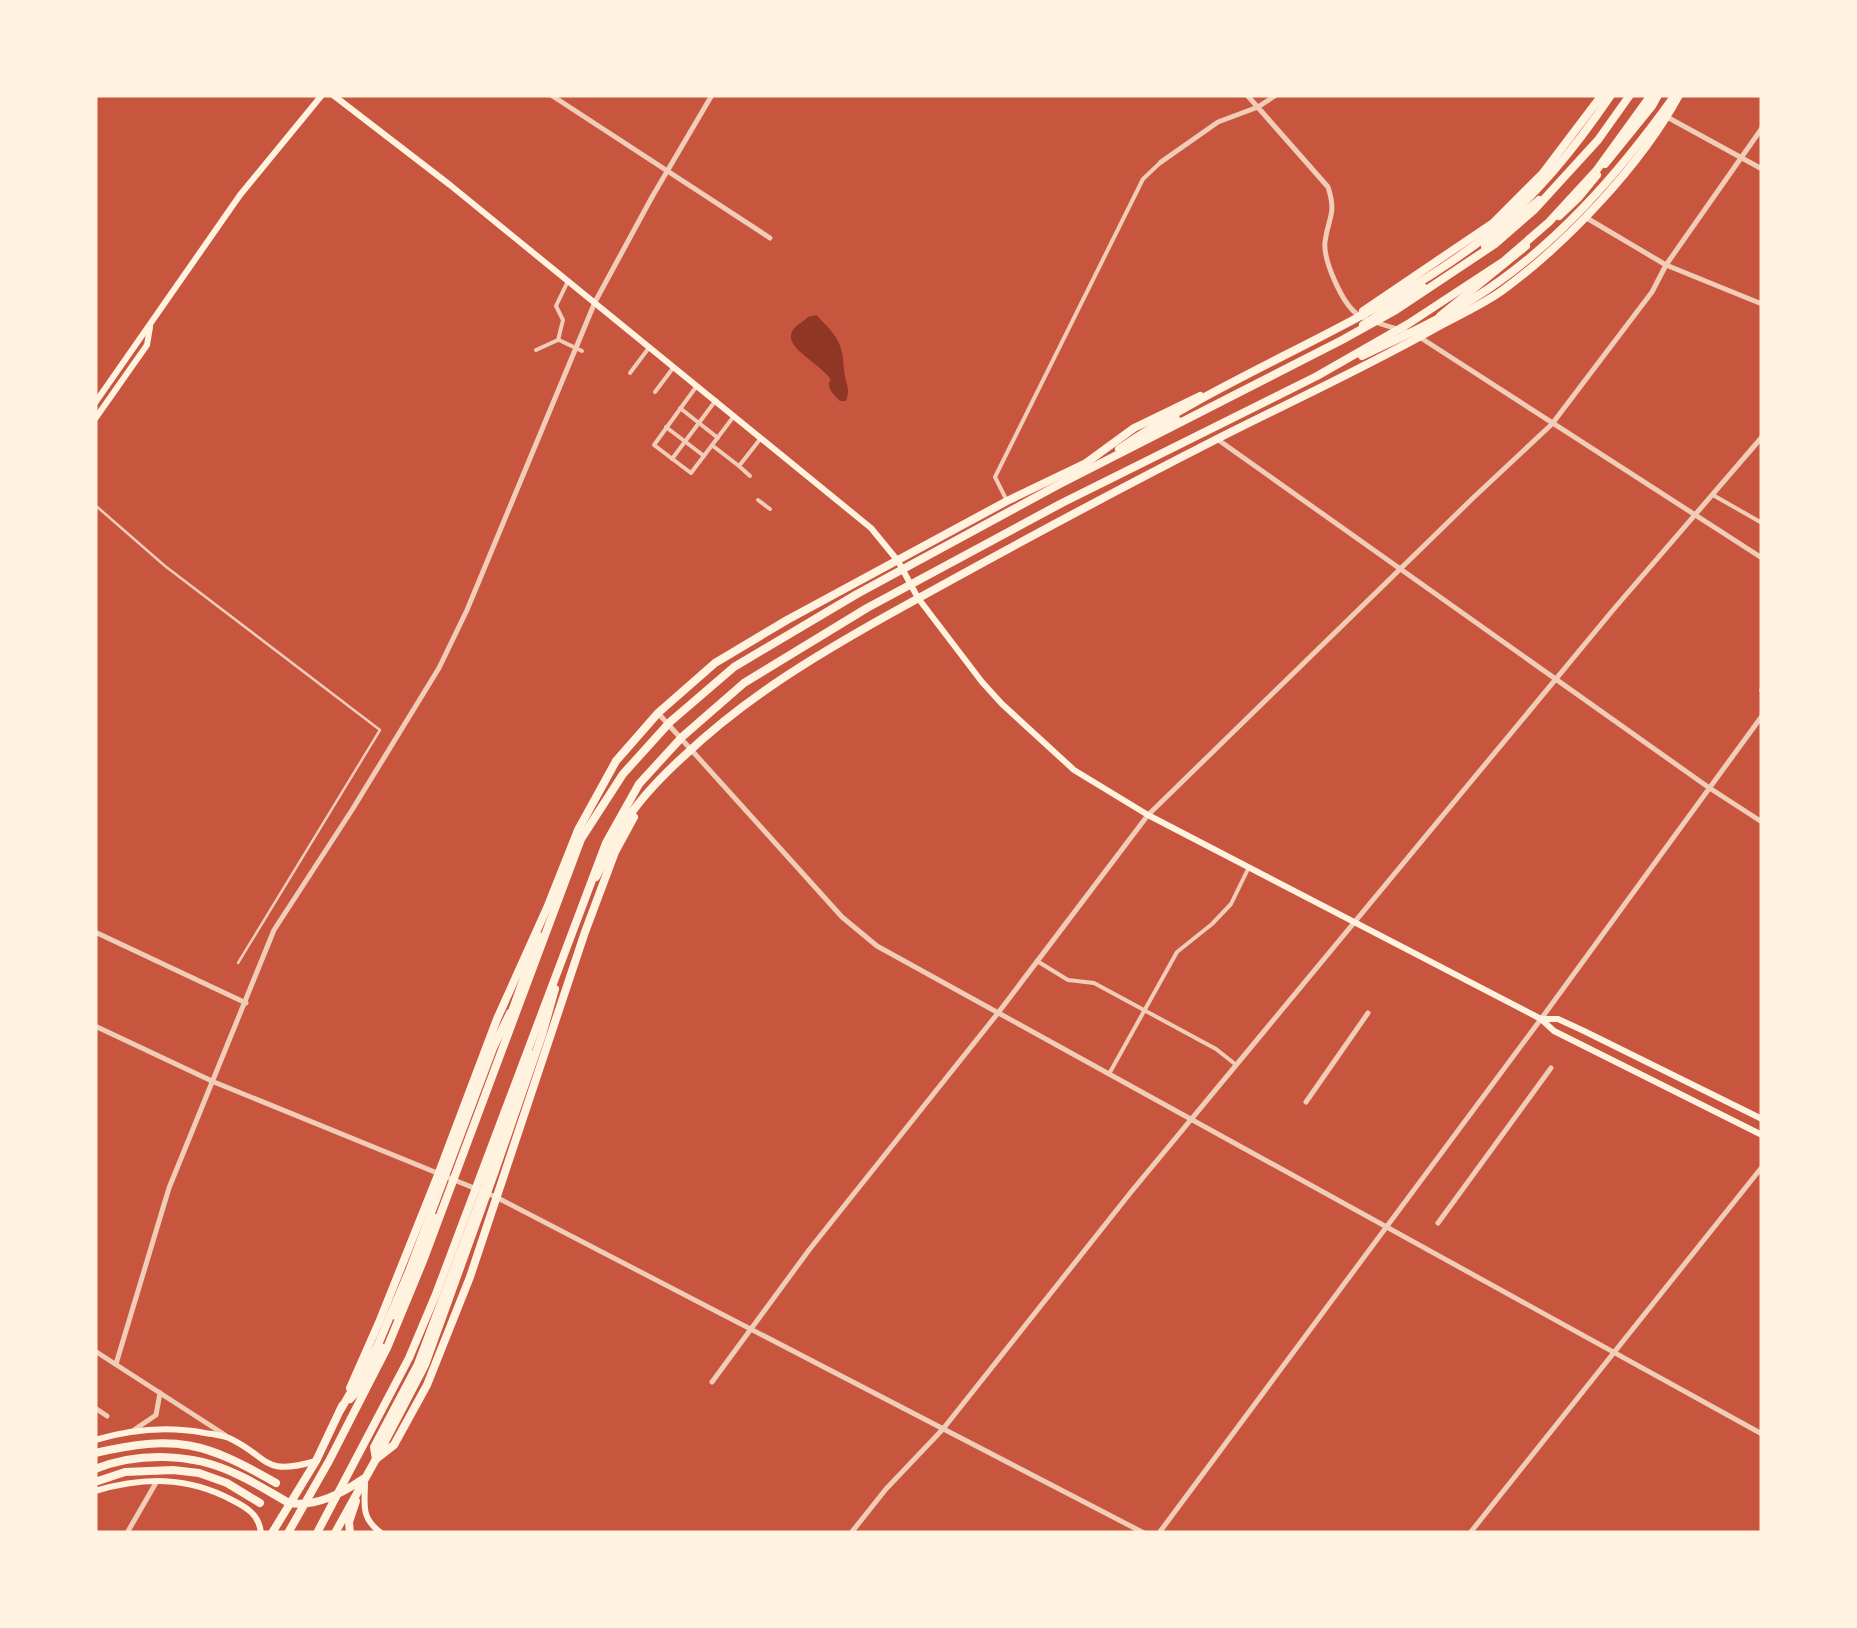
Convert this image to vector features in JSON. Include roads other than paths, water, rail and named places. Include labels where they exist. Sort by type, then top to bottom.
[{"type":"main road","points":[[95,403],[240,194],[322,95]]},
{"type":"main road","points":[[333,95],[390,137],[871,528],[982,682],[1074,770],[1148,815],[1541,1019],[1554,1031],[1762,1134]]},
{"type":"main road","points":[[1089,466],[1134,428],[1358,314],[1494,223],[1543,172],[1602,95]]},
{"type":"main road","points":[[1089,466],[1161,422],[1406,290],[1483,238],[1547,178],[1611,95]]},
{"type":"main road","points":[[272,1533],[316,1461],[380,1320],[497,1020],[578,830],[616,761],[658,713],[715,663],[928,542],[1007,501],[1089,466],[1396,310],[1495,244],[1534,210],[1598,140],[1629,95]]},
{"type":"main road","points":[[288,1533],[387,1348],[581,840],[622,774],[670,722],[734,667],[857,594],[1089,466],[1371,319],[1436,280],[1488,244],[1550,190],[1629,95]]},
{"type":"main road","points":[[1419,337],[1579,197],[1652,106],[1655,95]]},
{"type":"main road","points":[[1317,376],[1408,324],[1526,243],[1596,171],[1655,95]]},
{"type":"main road","points":[[376,1459],[374,1447],[418,1364],[565,954],[625,822],[661,776],[770,686],[821,653],[1217,439],[1501,292],[1585,216],[1634,161],[1677,95]]},
{"type":"main road","points":[[317,1533],[409,1358],[436,1294],[606,843],[639,784],[682,737],[744,682],[867,608],[1062,503],[1317,376],[1432,324],[1474,299],[1512,272],[1588,200],[1663,118]]},
{"type":"main road","points":[[95,419],[147,345],[150,324]]},
{"type":"main road","points":[[1150,421],[1170,424]]},
{"type":"main road","points":[[376,1459],[394,1444],[427,1385],[470,1277],[610,866],[647,794]]},
{"type":"main road","points":[[341,1408],[359,1389],[383,1348],[450,1180],[547,908]]},
{"type":"main road","points":[[335,1533],[425,1365],[542,1035],[563,956]]},
{"type":"main road","points":[[341,1408],[377,1347],[493,1048],[521,997]]},
{"type":"main road","points":[[1541,1019],[1558,1019],[1762,1120]]},
{"type":"main road","points":[[95,1440],[134,1430],[177,1428],[228,1437],[268,1464],[286,1468],[316,1461]]},
{"type":"main road","points":[[95,1453],[138,1443],[171,1442],[204,1448],[238,1461],[276,1483]]},
{"type":"main road","points":[[95,1469],[112,1462],[149,1457],[185,1458],[232,1471],[289,1504],[312,1504],[331,1498],[365,1478]]},
{"type":"main road","points":[[95,1482],[124,1472],[186,1472],[227,1483],[260,1503]]},
{"type":"main road","points":[[350,1533],[348,1522],[365,1478]]},
{"type":"main road","points":[[365,1478],[364,1512],[368,1522],[381,1533]]},
{"type":"main road","points":[[95,1491],[118,1484],[176,1480],[210,1488],[246,1507],[256,1516],[261,1533]]},
{"type":"street","points":[[551,95],[770,238]]},
{"type":"street","points":[[116,1364],[169,1188],[274,930],[439,668],[579,350],[595,302],[712,95]]},
{"type":"street","points":[[1246,95],[1328,188],[1334,204],[1325,242],[1326,262],[1358,314],[1419,337],[1762,558]]},
{"type":"street","points":[[1007,501],[995,476],[1143,179],[1160,162],[1218,122],[1258,107],[1276,95]]},
{"type":"street","points":[[1663,118],[1762,168]]},
{"type":"street","points":[[712,1382],[809,1250],[1148,815],[1552,424],[1652,292],[1666,264],[1762,128]]},
{"type":"street","points":[[1585,216],[1666,264],[1762,304]]},
{"type":"street","points":[[558,340],[563,320],[556,306],[568,281]]},
{"type":"street","points":[[536,350],[558,340],[579,350]]},
{"type":"street","points":[[630,373],[649,346]]},
{"type":"street","points":[[654,392],[674,366]]},
{"type":"street","points":[[697,385],[654,445],[691,474],[734,416]]},
{"type":"street","points":[[672,459],[716,400]]},
{"type":"street","points":[[680,408],[718,438]]},
{"type":"street","points":[[666,428],[704,456]]},
{"type":"street","points":[[739,466],[762,437]]},
{"type":"street","points":[[851,1533],[943,1429],[1236,1065],[1762,437]]},
{"type":"street","points":[[1217,439],[1762,822]]},
{"type":"street","points":[[712,446],[750,476]]},
{"type":"street","points":[[1713,494],[1762,523]]},
{"type":"street","points":[[758,500],[770,509]]},
{"type":"street","points":[[658,713],[852,927],[876,946],[1762,1434]]},
{"type":"street","points":[[1159,1533],[1762,716]]},
{"type":"street","points":[[1108,1074],[1176,952],[1231,904],[1249,867]]},
{"type":"street","points":[[95,932],[246,1003]]},
{"type":"street","points":[[1037,961],[1068,980],[1094,983],[1216,1049],[1236,1065]]},
{"type":"street","points":[[1306,1102],[1368,1013]]},
{"type":"street","points":[[95,1026],[214,1082],[496,1196],[1144,1533]]},
{"type":"street","points":[[1438,1223],[1551,1068]]},
{"type":"street","points":[[1470,1533],[1762,1167]]},
{"type":"street","points":[[95,1351],[228,1437]]},
{"type":"street","points":[[134,1430],[156,1415],[160,1393]]},
{"type":"street","points":[[95,1408],[107,1416]]},
{"type":"street","points":[[127,1533],[157,1481]]},
{"type":"lane","points":[[95,506],[166,566],[380,730],[238,963]]}]
